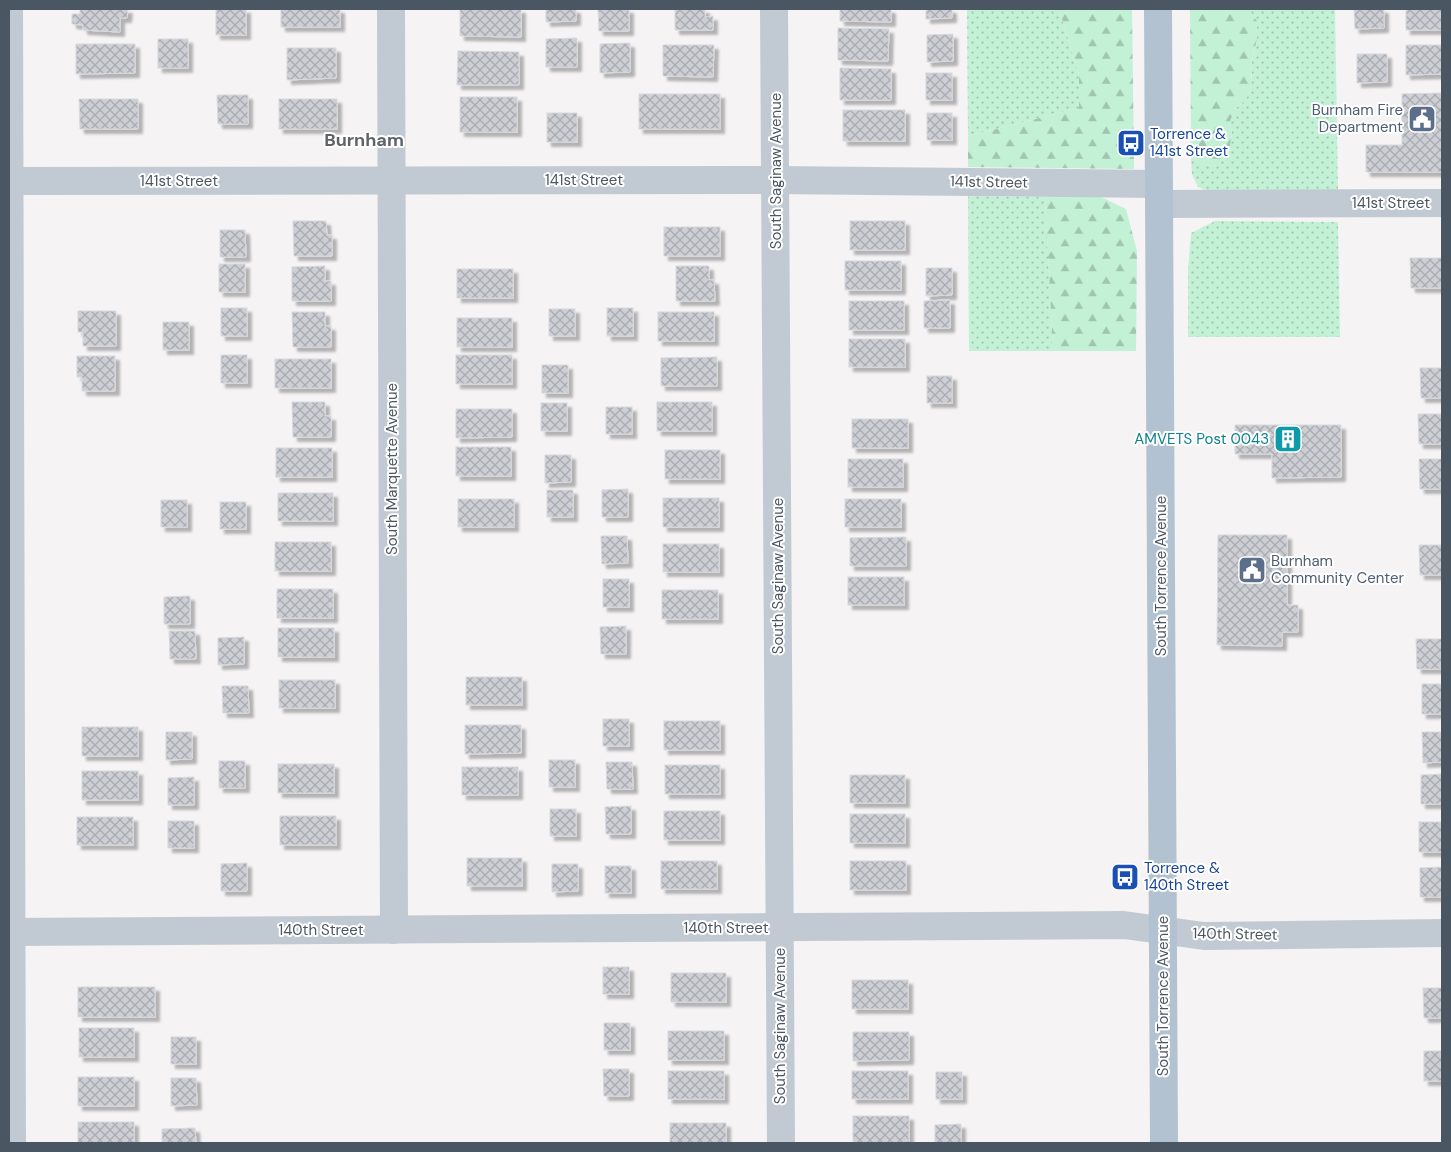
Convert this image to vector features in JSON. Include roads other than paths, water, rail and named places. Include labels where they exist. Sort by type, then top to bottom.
[{"type":"main road","name":"South Torrence Avenue","points":[[1158,9],[1164,1143]]},
{"type":"street","points":[[9,9],[12,1143]]},
{"type":"street","name":"South Marquette Avenue","points":[[390,9],[394,930]]},
{"type":"street","name":"South Saginaw Avenue","points":[[774,9],[781,1143]]},
{"type":"street","name":"141st Street","points":[[9,181],[776,180],[1442,203]]},
{"type":"street","name":"140th Street","points":[[10,932],[1124,925],[1204,936],[1442,933]]},
{"type":"place","name":"Burnham Fire Department","points":[[1422,119]]},
{"type":"place","name":"Torrence & 141st Street","points":[[1131,143]]},
{"type":"place","name":"AMVETS Post 0043","points":[[1288,439]]},
{"type":"place","name":"Burnham Community Center","points":[[1252,570]]},
{"type":"place","name":"Torrence & 140th Street","points":[[1125,877]]},
{"type":"district","name":"Burnham","points":[[364,140]]}]
